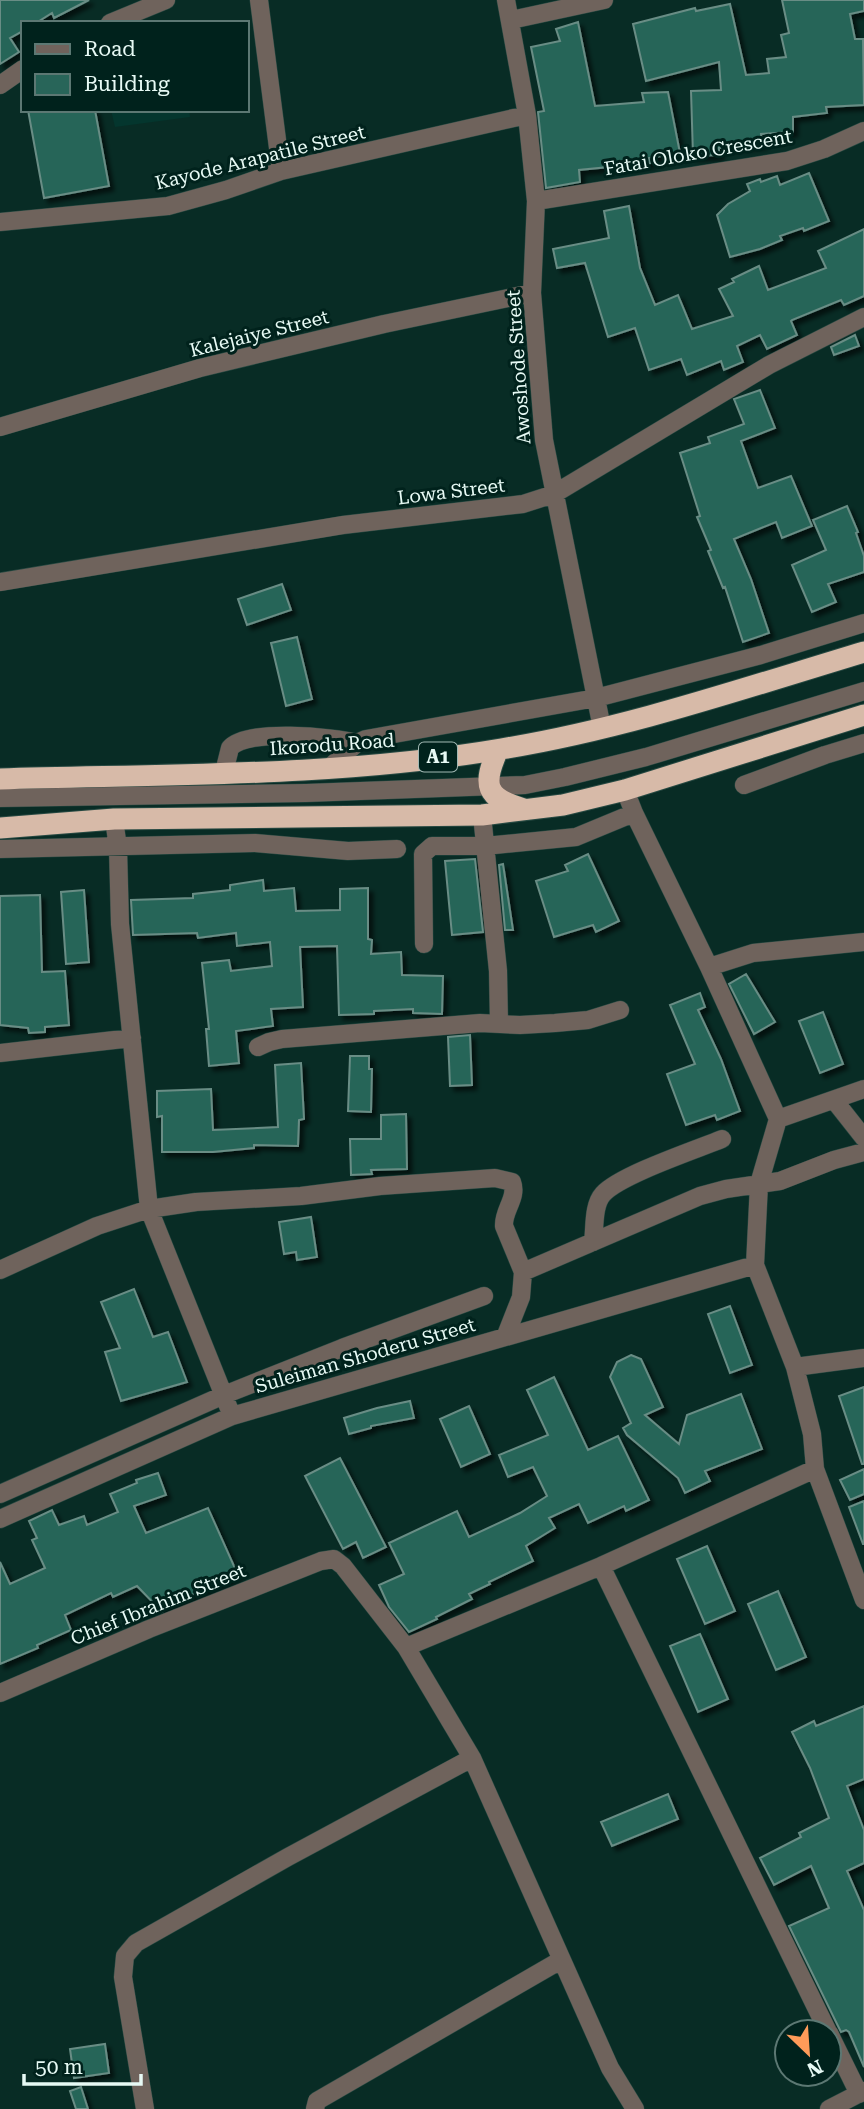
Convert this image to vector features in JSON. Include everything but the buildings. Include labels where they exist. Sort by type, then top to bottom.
[{"type":"highway","name":"Ikorodu Road","points":[[0,779],[328,769],[498,750],[602,728],[864,652]]},
{"type":"highway","points":[[0,828],[114,819],[482,816],[528,810],[625,790],[864,715]]},
{"type":"highway","points":[[498,750],[488,771],[490,787],[496,797],[528,810]]},
{"type":"street","points":[[115,21],[166,0]]},
{"type":"street","points":[[259,0],[281,171]]},
{"type":"street","name":"Awoshode Street","points":[[506,0],[527,115],[536,201],[532,293],[544,440],[602,728]]},
{"type":"street","points":[[511,20],[604,0]]},
{"type":"street","points":[[0,85],[21,70]]},
{"type":"street","name":"Kayode Arapatile Street","points":[[0,222],[167,205],[226,190],[281,171],[527,115]]},
{"type":"street","name":"Fatai Oloko Crescent","points":[[536,201],[787,161],[824,149],[864,131]]},
{"type":"street","name":"Kalejaiye Street","points":[[0,426],[200,368],[384,324],[532,293]]},
{"type":"street","name":"Lowa Street","points":[[0,582],[343,525],[523,504],[554,494],[769,365],[864,317]]},
{"type":"street","points":[[224,772],[230,748],[240,740],[287,736],[327,737],[357,743],[596,698],[761,655],[864,623]]},
{"type":"street","points":[[0,798],[306,793],[525,785],[646,757],[864,691]]},
{"type":"street","points":[[328,769],[357,743]]},
{"type":"street","points":[[744,785],[864,743]]},
{"type":"street","points":[[625,790],[778,1119],[759,1184],[755,1265],[795,1367],[812,1434],[815,1469],[864,1600]]},
{"type":"street","points":[[424,944],[423,854],[432,846],[485,846],[576,837],[634,813]]},
{"type":"street","points":[[482,816],[498,971],[499,1023]]},
{"type":"street","points":[[114,819],[118,848],[120,924],[149,1209],[232,1416]]},
{"type":"street","points":[[0,849],[255,844],[286,844],[348,851],[397,849]]},
{"type":"street","points":[[709,967],[753,953],[864,942]]},
{"type":"street","points":[[258,1047],[282,1040],[480,1023],[520,1025],[588,1020],[620,1010]]},
{"type":"street","points":[[0,1053],[132,1038]]},
{"type":"street","points":[[778,1119],[864,1089]]},
{"type":"street","points":[[834,1100],[864,1138]]},
{"type":"street","points":[[593,1242],[601,1195],[618,1182],[722,1139]]},
{"type":"street","points":[[523,1272],[700,1196],[780,1181],[834,1160],[864,1152]]},
{"type":"street","points":[[0,1270],[97,1226],[149,1209],[196,1202],[301,1196],[380,1186],[495,1178],[512,1182],[514,1194],[504,1226],[523,1272],[520,1297],[506,1335]]},
{"type":"street","name":"Suleiman Shoderu Street","points":[[0,1519],[232,1416],[755,1265]]},
{"type":"street","points":[[0,1494],[224,1395],[484,1296]]},
{"type":"street","points":[[795,1367],[864,1358]]},
{"type":"street","points":[[635,2109],[610,2068],[472,1758],[406,1647],[601,1566],[815,1469]]},
{"type":"street","name":"Chief Ibrahim Street","points":[[0,1693],[149,1629],[321,1561],[334,1559],[343,1566],[406,1647]]},
{"type":"street","points":[[601,1566],[822,2018]]},
{"type":"street","points":[[145,2109],[123,1978],[125,1956],[136,1943],[472,1758]]},
{"type":"street","points":[[315,2109],[317,2101],[561,1961]]},
{"type":"street","points":[[829,2109],[861,2092],[843,2059]]},
{"type":"shaded area","points":[[111,112],[189,112],[190,117],[115,127]]}]
